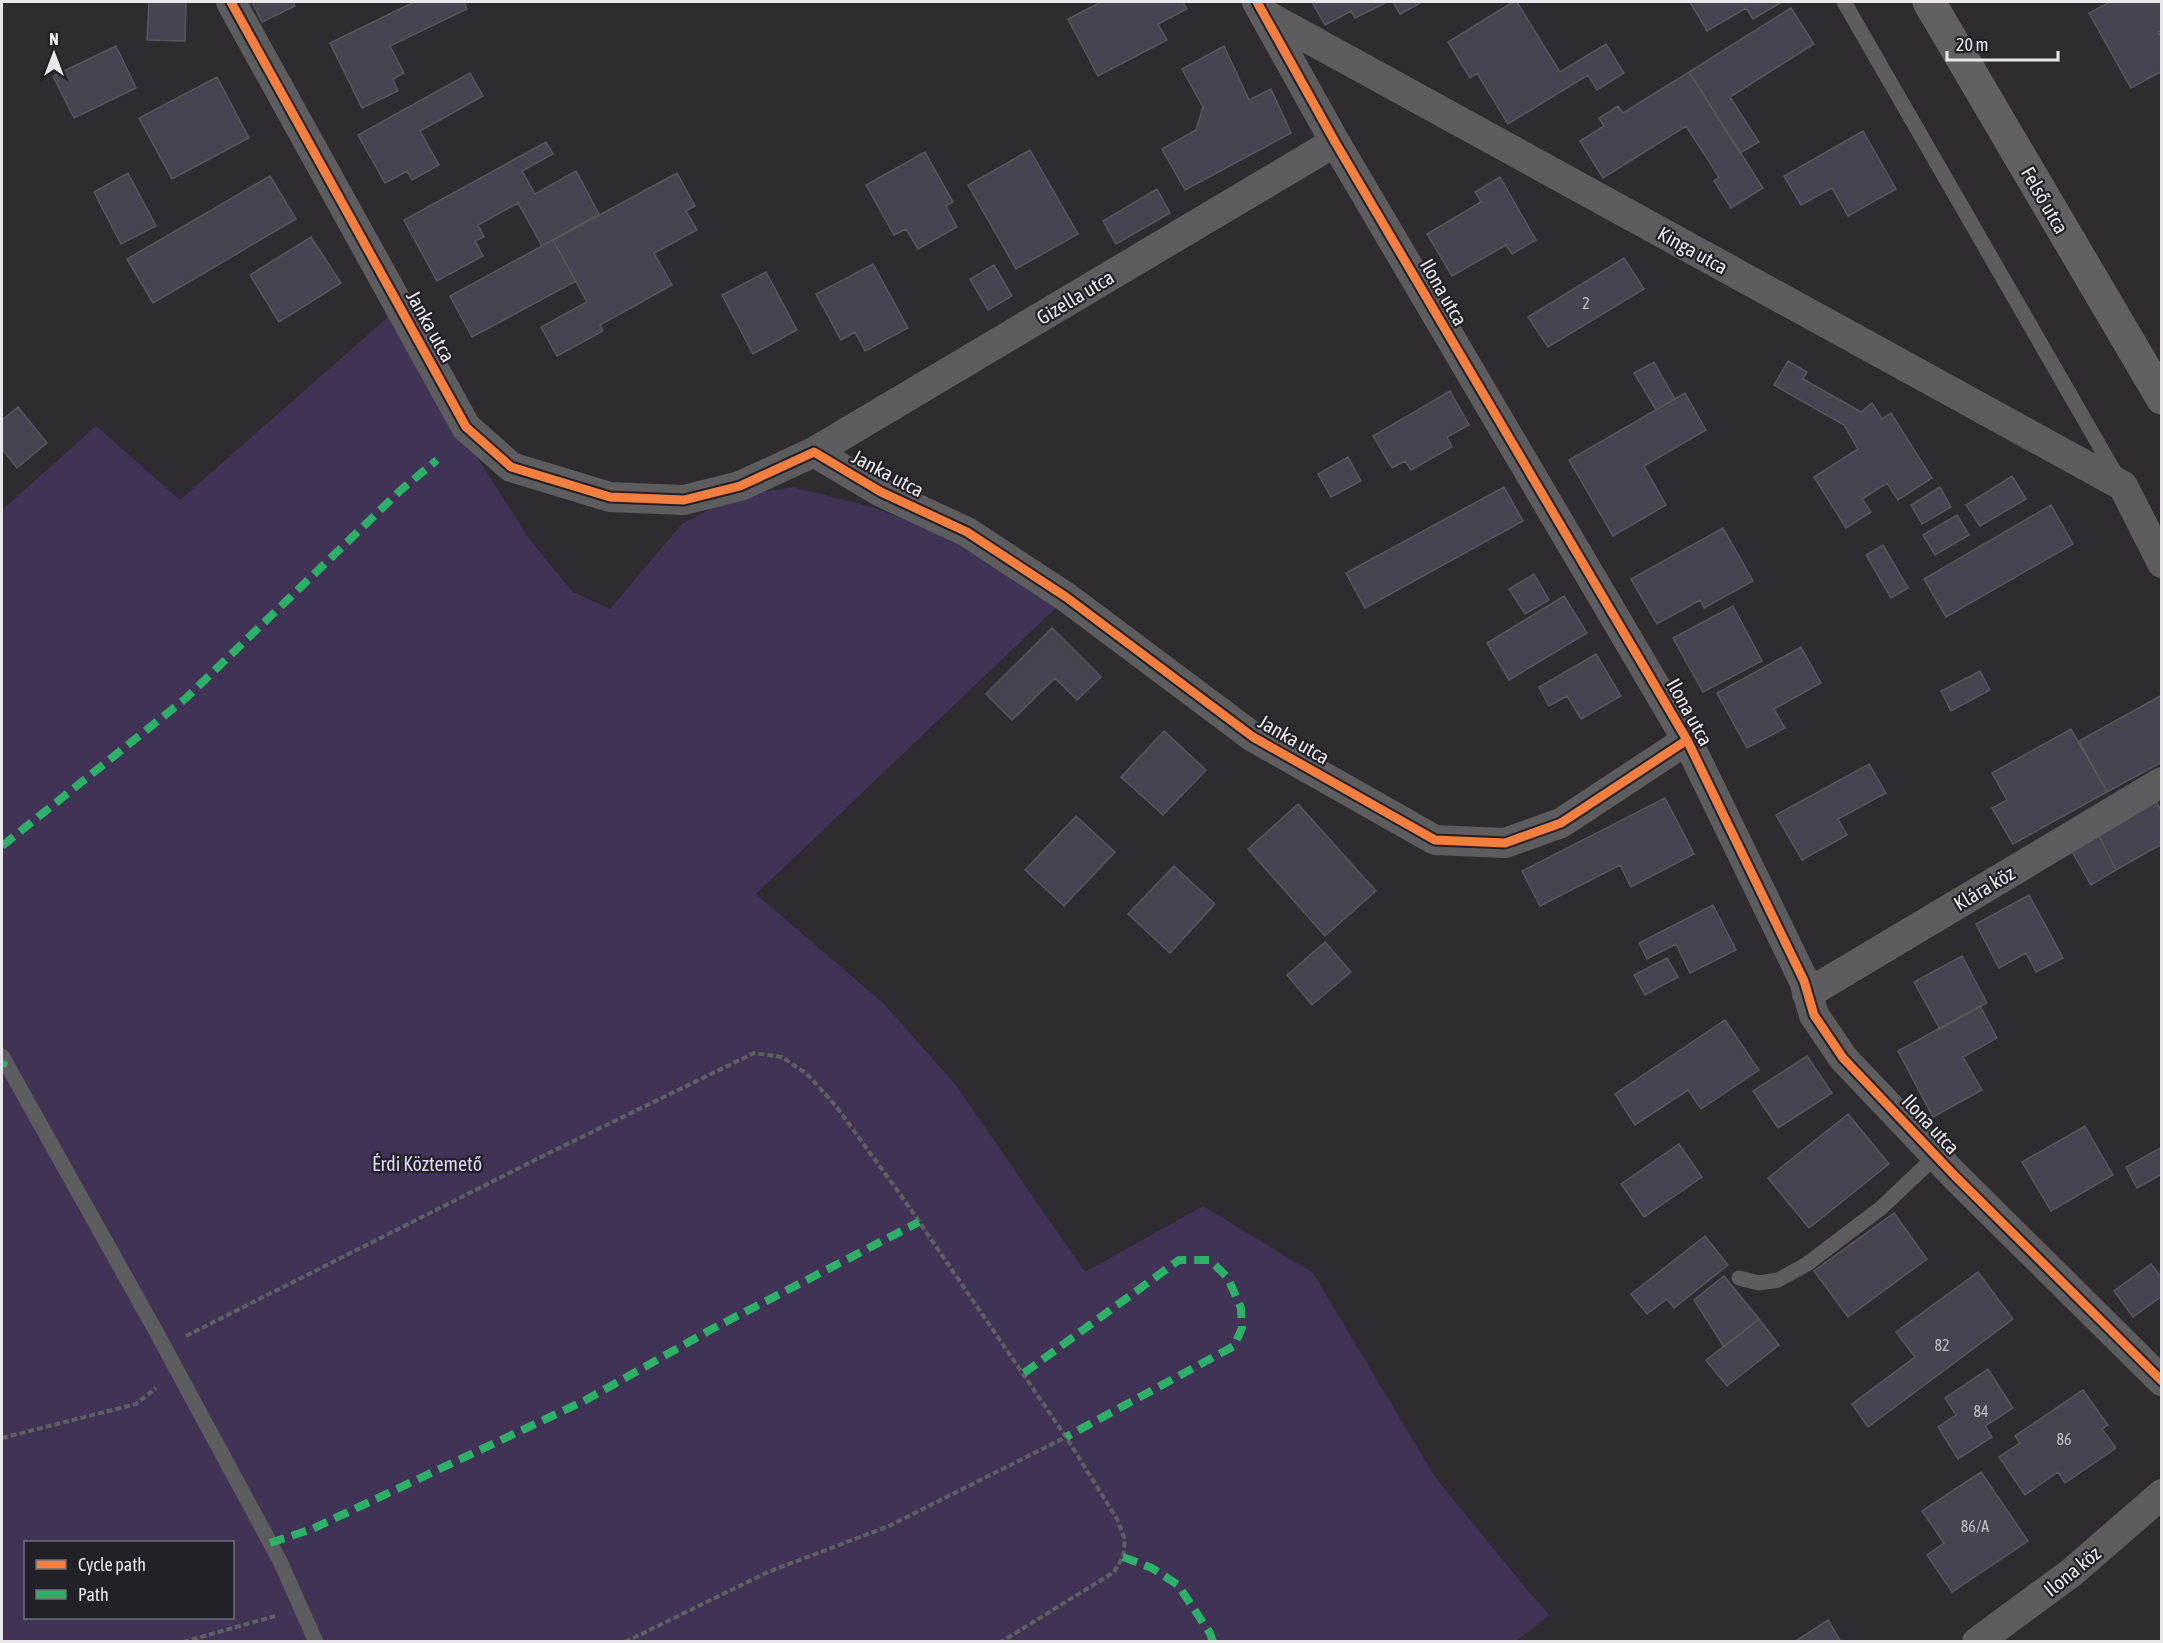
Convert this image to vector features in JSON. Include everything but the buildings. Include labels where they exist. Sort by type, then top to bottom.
[{"type":"street","name":"Janka utca","points":[[231,2],[466,427],[511,466],[610,497],[684,500],[740,486],[814,452],[881,492],[967,532],[1066,597],[1253,737],[1435,840],[1505,843],[1561,823],[1687,740]]},
{"type":"street","name":"Felső utca","points":[[1929,2],[2162,398]]},
{"type":"street","name":"Kinga utca","points":[[1260,8],[2123,486]]},
{"type":"street","name":"Ilona utca","points":[[1260,8],[1335,142],[1687,740],[1804,981],[1814,1015],[1843,1058],[1936,1156],[2162,1381]]},
{"type":"street","name":"Gizella utca","points":[[814,452],[1335,142]]},
{"type":"street","points":[[2123,486],[2162,563]]},
{"type":"street","name":"Klára köz","points":[[1807,994],[2162,782]]},
{"type":"street","name":"Ilona köz","points":[[1977,1641],[2072,1573],[2162,1494]]},
{"type":"lane","points":[[1845,2],[2123,486]]},
{"type":"lane","points":[[2,1056],[280,1561],[316,1641]]},
{"type":"lane","points":[[1740,1278],[1759,1282],[1778,1280],[1807,1264],[1881,1208],[1936,1156]]},
{"type":"path","points":[[2,1438],[136,1404],[158,1387],[164,1347],[547,1154],[754,1053],[782,1057],[807,1074],[836,1106],[905,1201],[1066,1437],[1117,1519],[1125,1539],[1123,1557],[1114,1572],[1001,1641]]},
{"type":"path","points":[[625,1641],[768,1572],[889,1526],[1066,1437]]},
{"type":"path","points":[[183,1641],[302,1609]]},
{"type":"green space","name":"Érdi Köztemető","points":[[388,317],[529,539],[573,592],[610,609],[682,524],[733,497],[793,487],[872,507],[961,541],[1059,605],[756,894],[884,1004],[955,1084],[1085,1272],[1203,1206],[1313,1273],[1435,1477],[1550,1615],[1514,1642],[2,1641],[2,510],[96,426],[180,500]]},
{"type":"marked path","points":[[2,846],[185,699],[402,489],[437,460]]},
{"type":"marked path","points":[[2,1066],[5,1061]]},
{"type":"marked path","points":[[270,1543],[312,1529],[584,1401],[712,1329],[919,1222]]},
{"type":"marked path","points":[[1024,1373],[1179,1260],[1210,1260],[1228,1278],[1241,1308],[1242,1328],[1234,1346],[1066,1437]]},
{"type":"marked path","points":[[1123,1557],[1152,1568],[1178,1585],[1210,1633],[1213,1642]]},
{"type":"cycle path","points":[[231,2],[466,427],[511,467],[610,497],[684,500],[740,486],[814,452],[881,492],[967,532],[1066,597],[1253,737],[1435,840],[1505,843],[1561,823],[1687,740]]},
{"type":"cycle path","points":[[1257,2],[1335,142],[1687,740],[1804,981],[1814,1015],[1843,1058],[1955,1176],[2162,1381]]}]
